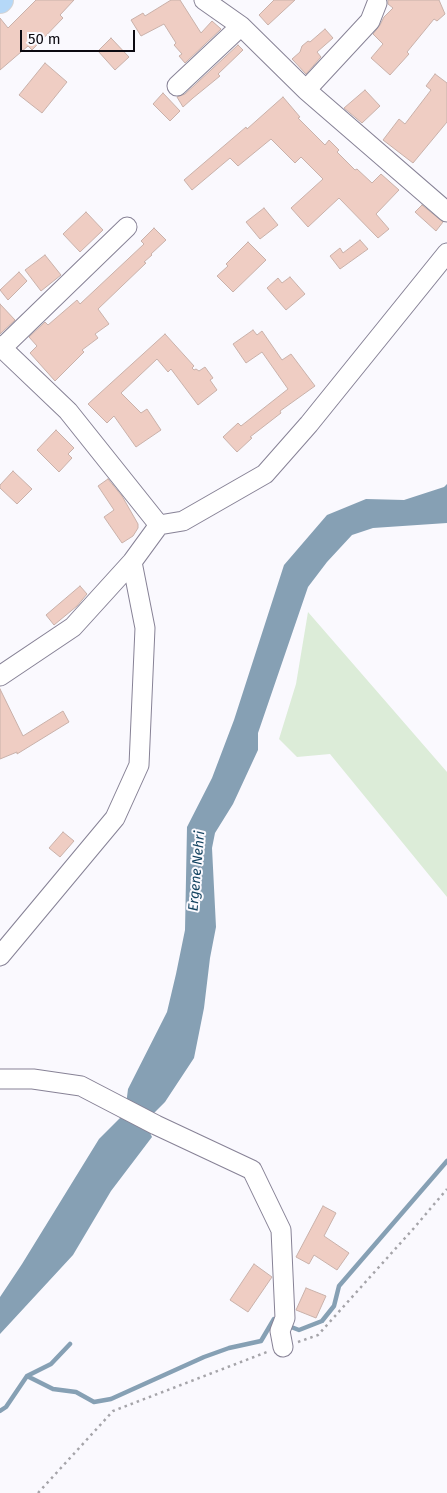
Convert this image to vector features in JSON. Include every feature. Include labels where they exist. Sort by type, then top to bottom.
[{"type":"street","points":[[204,0],[241,26],[306,90],[447,212]]},
{"type":"street","points":[[306,90],[370,21],[377,3]]},
{"type":"street","points":[[177,86],[241,26]]},
{"type":"street","points":[[127,227],[1,347],[68,411],[159,525]]},
{"type":"street","points":[[0,676],[72,627],[132,562],[159,525],[182,521],[265,474],[309,424],[447,253]]},
{"type":"street","points":[[0,956],[114,818],[139,765],[146,628],[132,562]]},
{"type":"street","points":[[0,1079],[33,1079],[81,1086],[156,1125],[252,1170],[282,1230],[285,1318],[280,1331],[283,1347]]},
{"type":"path","points":[[38,1493],[113,1410],[318,1335],[447,1189]]},
{"type":"green space","points":[[308,612],[447,772],[447,897],[330,754],[297,757],[279,739],[296,684]]},
{"type":"water","name":"Ergene Nehri","points":[[447,484],[447,523],[373,528],[352,535],[327,562],[308,587],[258,733],[258,750],[233,804],[215,833],[212,848],[216,927],[204,1008],[194,1058],[165,1102],[151,1116],[126,1105],[128,1089],[167,1012],[176,974],[185,930],[187,827],[212,778],[234,720],[284,565],[327,515],[366,499],[404,500],[444,487]]},
{"type":"water","points":[[121,1117],[146,1124],[152,1137],[111,1191],[73,1255],[0,1334],[0,1297],[99,1139]]},
{"type":"building","points":[[36,0],[74,0],[60,15],[63,18],[32,50],[28,46],[0,70],[0,18],[8,28]]},
{"type":"building","points":[[171,0],[180,0],[201,33],[212,21],[221,29],[185,63],[179,56],[182,54],[174,45],[176,43],[164,24],[141,36],[131,20],[143,13],[145,16]]},
{"type":"building","points":[[274,0],[295,0],[268,25],[259,15]]},
{"type":"building","points":[[388,0],[439,0],[445,14],[437,21],[434,19],[407,52],[409,54],[390,75],[371,58],[383,44],[373,34],[384,17],[393,8],[388,4]]},
{"type":"building","points":[[325,29],[333,38],[317,52],[321,57],[306,74],[292,59],[300,52],[302,46],[308,41],[310,42]]},
{"type":"building","points":[[111,38],[129,57],[115,70],[98,51]]},
{"type":"building","points":[[238,45],[243,50],[218,74],[220,76],[183,107],[177,97],[185,94]]},
{"type":"building","points":[[45,63],[67,82],[42,113],[19,95]]},
{"type":"building","points":[[435,74],[447,83],[447,122],[413,163],[383,140],[399,119],[405,124],[431,90],[426,86]]},
{"type":"building","points":[[365,90],[380,106],[362,123],[344,108]]},
{"type":"building","points":[[163,93],[180,111],[170,121],[153,104]]},
{"type":"building","points":[[283,97],[300,117],[298,118],[325,145],[329,140],[339,150],[337,152],[355,170],[357,169],[372,183],[381,174],[399,190],[376,214],[389,229],[378,238],[339,198],[308,227],[291,208],[323,179],[301,157],[295,163],[271,139],[238,166],[230,158],[192,190],[184,180]]},
{"type":"building","points":[[422,205],[443,222],[436,231],[415,212]]},
{"type":"building","points":[[264,208],[278,225],[260,239],[246,222]]},
{"type":"building","points":[[86,212],[103,230],[80,252],[63,234]]},
{"type":"building","points":[[154,228],[166,240],[144,262],[146,263],[98,309],[109,324],[95,334],[98,338],[82,350],[84,352],[55,381],[30,353],[37,346],[29,337],[45,322],[48,325],[77,300],[80,304],[144,244],[141,241]]},
{"type":"building","points":[[360,240],[368,249],[340,269],[330,256],[340,248],[343,253]]},
{"type":"building","points":[[248,242],[266,260],[233,292],[217,276]]},
{"type":"building","points":[[45,255],[61,275],[41,291],[25,270]]},
{"type":"building","points":[[19,272],[27,281],[8,300],[0,290]]},
{"type":"building","points":[[290,277],[305,294],[286,310],[267,288],[278,278],[282,283]]},
{"type":"building","points":[[0,304],[15,320],[0,334]]},
{"type":"building","points":[[253,330],[257,335],[262,331],[282,360],[291,354],[315,386],[280,411],[281,413],[250,437],[252,438],[237,452],[223,437],[238,423],[241,426],[288,389],[262,352],[246,363],[233,344]]},
{"type":"building","points":[[165,334],[194,366],[192,368],[194,370],[199,371],[205,367],[213,378],[210,380],[217,390],[198,405],[171,369],[168,372],[157,359],[121,393],[141,413],[147,409],[161,430],[136,447],[114,416],[107,423],[88,404]]},
{"type":"building","points":[[56,430],[74,448],[68,454],[72,458],[59,472],[37,450]]},
{"type":"building","points":[[13,471],[32,489],[17,504],[0,488],[0,485]]},
{"type":"building","points":[[108,479],[122,496],[138,524],[138,528],[133,536],[122,543],[104,517],[114,510],[98,486]]},
{"type":"building","points":[[80,586],[87,594],[77,606],[54,625],[46,615]]},
{"type":"building","points":[[0,689],[23,736],[63,711],[69,722],[17,754],[17,752],[0,759]]},
{"type":"building","points":[[63,832],[74,841],[60,857],[49,848]]},
{"type":"building","points":[[323,1206],[336,1213],[324,1236],[349,1253],[337,1270],[314,1255],[309,1264],[296,1257]]},
{"type":"building","points":[[254,1264],[272,1277],[248,1312],[230,1300]]},
{"type":"building","points":[[306,1288],[326,1296],[316,1318],[296,1310]]},
{"type":"waterway","points":[[286,1325],[299,1330],[322,1321],[334,1306],[339,1286],[447,1161]]},
{"type":"waterway","points":[[27,1376],[53,1389],[76,1392],[94,1402],[111,1399],[204,1357],[229,1348],[261,1341],[274,1319],[279,1321]]},
{"type":"waterway","points":[[0,1411],[6,1407],[27,1376],[51,1364],[70,1344]]}]
